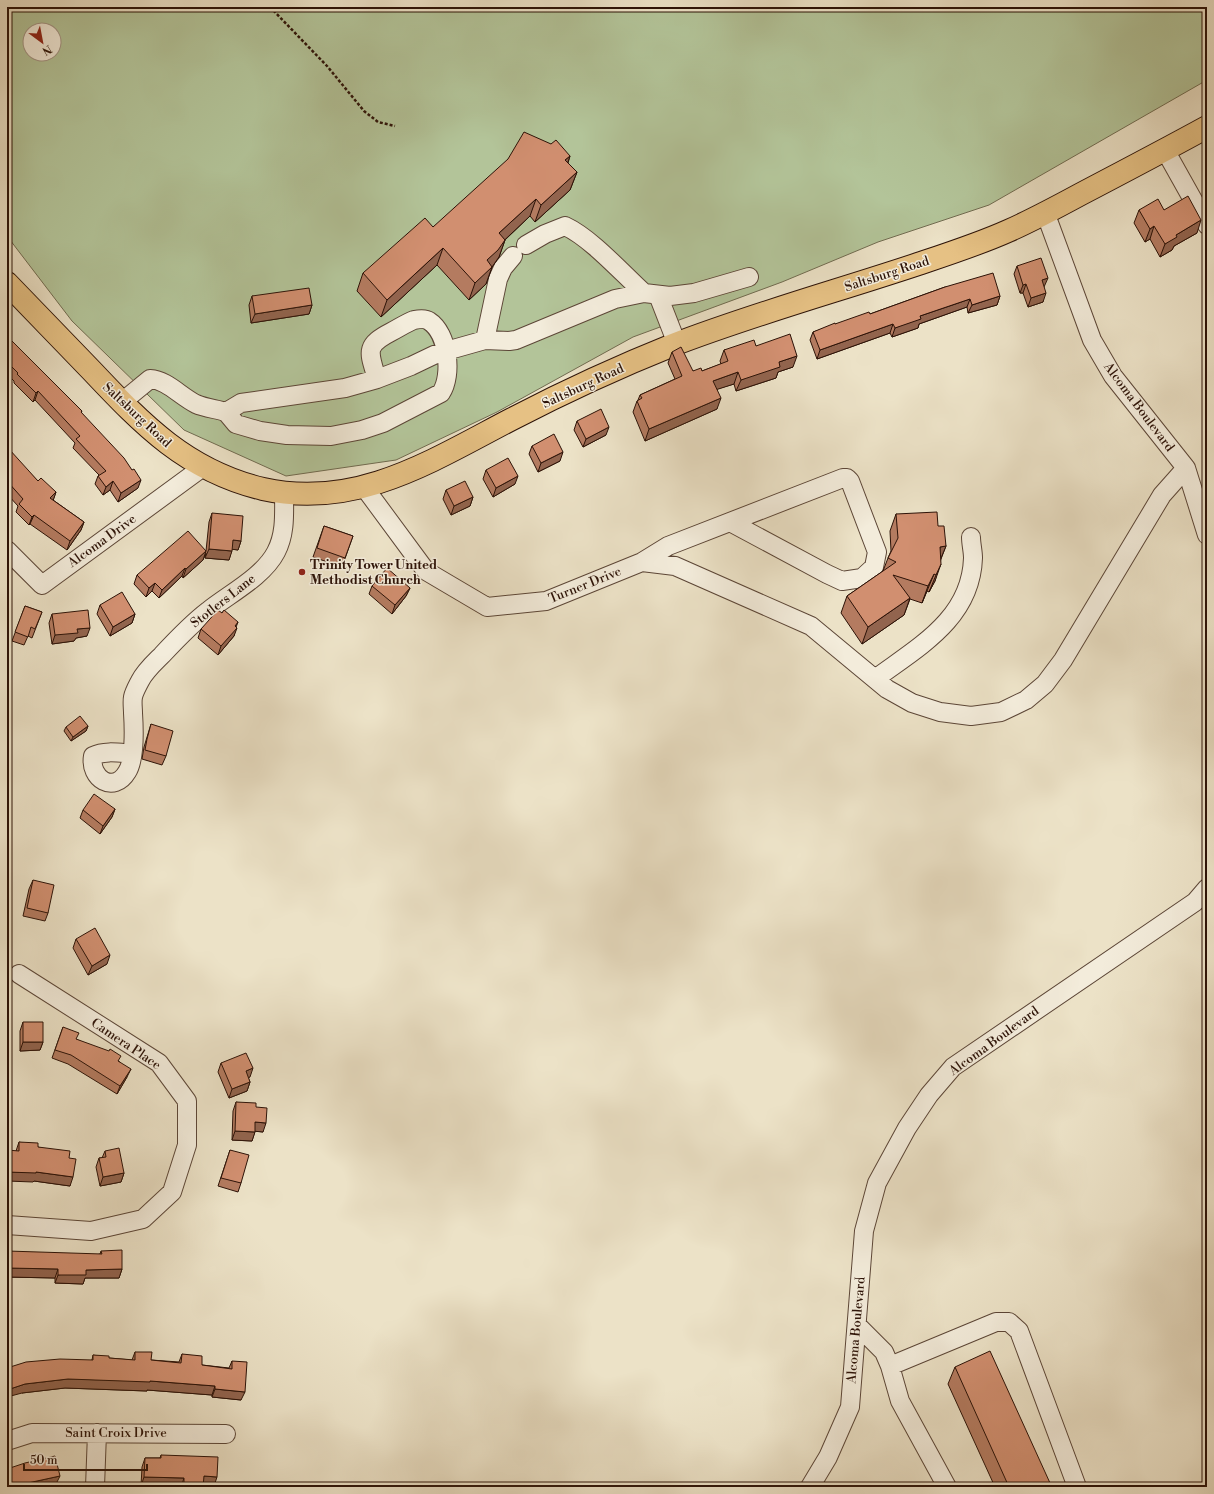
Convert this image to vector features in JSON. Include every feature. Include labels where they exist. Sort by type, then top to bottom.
[{"type":"main road","name":"Saltsburg Road","points":[[7,283],[148,428],[175,450],[203,468],[230,479],[263,489],[284,492],[326,493],[364,487],[387,481],[440,458],[591,380],[677,344],[961,250],[1009,231],[1207,127]]},
{"type":"street","points":[[1165,150],[1207,225]]},
{"type":"street","name":"Alcoma Boulevard","points":[[1045,212],[1092,340],[1113,376],[1186,468],[1207,535]]},
{"type":"street","points":[[526,245],[545,234],[565,226],[575,231],[651,294],[677,344]]},
{"type":"street","points":[[485,340],[498,279],[513,256]]},
{"type":"street","points":[[226,412],[241,404],[345,388],[377,379],[411,366],[434,355],[485,340],[516,340],[614,299],[651,294],[670,296],[694,293],[749,277]]},
{"type":"street","points":[[122,402],[150,379],[155,379],[163,382],[185,398],[197,404],[226,412],[236,424],[260,431],[287,435],[331,436],[362,430],[383,423],[441,393],[445,386],[448,370],[446,351],[437,328],[428,320],[414,320],[379,338],[372,346],[372,360],[377,379]]},
{"type":"street","name":"Alcoma Drive","points":[[7,550],[42,585],[203,468]]},
{"type":"street","points":[[642,562],[675,566],[811,626],[887,689],[912,703],[940,712],[971,716],[1001,712],[1026,700],[1045,684],[1063,660],[1162,495],[1186,468]]},
{"type":"street","name":"Turner Drive","points":[[364,487],[426,571],[487,607],[546,601],[642,562],[668,546],[843,478],[847,478],[850,481],[877,552],[874,567],[862,578],[842,581],[730,522]]},
{"type":"street","name":"Stotlers Lane","points":[[132,754],[134,737],[133,697],[140,680],[153,664],[184,632],[208,611],[268,564],[276,552],[281,539],[284,521],[284,492]]},
{"type":"street","points":[[875,679],[934,636],[945,626],[957,609],[966,592],[971,575],[973,558],[970,537]]},
{"type":"street","name":"Alcoma Boulevard","points":[[810,1487],[814,1483],[828,1457],[850,1407],[864,1231],[877,1183],[907,1128],[929,1095],[952,1067],[1195,902],[1207,888]]},
{"type":"street","name":"Camera Place","points":[[7,1225],[90,1231],[143,1219],[172,1192],[187,1145],[187,1101],[159,1063],[19,974]]},
{"type":"street","points":[[890,1366],[996,1322],[1009,1322],[1019,1331],[1077,1487]]},
{"type":"street","points":[[857,1325],[884,1352],[890,1366],[900,1401],[947,1487]]},
{"type":"street","name":"Saint Croix Drive","points":[[7,1441],[32,1433],[226,1434]]},
{"type":"street","points":[[96,1433],[96,1487]]},
{"type":"path","points":[[270,7],[326,66],[364,111],[378,122],[395,126]]},
{"type":"green space","points":[[7,7],[1207,7],[1207,80],[989,205],[878,242],[782,282],[633,337],[497,412],[396,460],[286,476],[184,430],[72,321],[7,236]]},
{"type":"building","points":[[524,132],[551,144],[556,140],[570,156],[565,160],[577,172],[541,205],[536,199],[499,233],[505,240],[498,250],[487,260],[492,267],[475,283],[443,248],[387,300],[363,273],[425,218],[433,227],[508,159]]},
{"type":"building","points":[[1188,196],[1201,220],[1176,235],[1177,237],[1165,244],[1154,226],[1150,229],[1139,210],[1158,199],[1164,210]]},
{"type":"building","points":[[1041,258],[1048,278],[1042,280],[1046,293],[1031,298],[1026,284],[1023,285],[1017,266]]},
{"type":"building","points":[[993,273],[1000,296],[972,305],[970,299],[920,316],[921,319],[895,328],[893,324],[820,350],[813,332],[835,323],[869,312],[870,314],[945,287]]},
{"type":"building","points":[[309,288],[312,305],[255,314],[252,296]]},
{"type":"building","points":[[790,334],[797,356],[779,362],[780,367],[741,380],[738,372],[713,381],[721,398],[649,429],[637,401],[642,398],[640,395],[682,376],[672,352],[681,347],[693,371],[701,368],[702,371],[728,361],[724,350],[754,340],[756,346]]},
{"type":"building","points":[[7,336],[82,411],[81,412],[124,458],[132,470],[134,469],[141,480],[121,493],[113,481],[106,487],[98,476],[106,471],[76,439],[80,436],[38,391],[36,393],[7,362]]},
{"type":"building","points":[[601,409],[609,427],[586,439],[577,421]]},
{"type":"building","points":[[554,434],[563,452],[541,463],[532,446]]},
{"type":"building","points":[[9,449],[38,481],[41,478],[56,492],[50,498],[84,522],[70,541],[34,515],[32,517],[19,504],[23,499],[7,481],[7,451]]},
{"type":"building","points":[[508,458],[518,476],[496,488],[486,470]]},
{"type":"building","points":[[465,481],[473,497],[454,506],[446,490]]},
{"type":"building","points":[[937,512],[938,526],[944,526],[946,546],[940,547],[941,564],[936,575],[934,574],[928,586],[893,575],[910,598],[868,627],[847,596],[896,562],[888,558],[898,538],[896,514]]},
{"type":"building","points":[[212,513],[243,516],[241,541],[233,540],[232,551],[209,549]]},
{"type":"building","points":[[324,526],[353,536],[345,558],[317,548]]},
{"type":"building","points":[[188,531],[206,551],[186,569],[185,568],[162,590],[155,583],[149,588],[137,575]]},
{"type":"building","points":[[387,568],[410,588],[395,605],[372,586]]},
{"type":"building","points":[[122,592],[135,614],[113,627],[100,605]]},
{"type":"building","points":[[25,606],[42,612],[35,629],[31,627],[28,637],[15,632]]},
{"type":"building","points":[[88,610],[90,628],[77,629],[78,633],[55,635],[52,614]]},
{"type":"building","points":[[218,610],[222,613],[224,610],[238,622],[235,626],[237,628],[221,646],[201,629]]},
{"type":"building","points":[[80,716],[88,726],[73,737],[66,727]]},
{"type":"building","points":[[151,724],[173,731],[166,756],[145,750]]},
{"type":"building","points":[[94,794],[115,809],[103,826],[83,810]]},
{"type":"building","points":[[33,880],[54,885],[48,913],[27,908]]},
{"type":"building","points":[[95,928],[110,955],[92,966],[76,939]]},
{"type":"building","points":[[23,1022],[43,1022],[43,1042],[23,1042]]},
{"type":"building","points":[[63,1027],[79,1033],[76,1039],[109,1051],[110,1049],[121,1056],[118,1061],[131,1069],[120,1086],[71,1055],[55,1050]]},
{"type":"building","points":[[246,1053],[253,1068],[246,1071],[250,1082],[232,1089],[221,1063]]},
{"type":"building","points":[[236,1102],[256,1103],[256,1107],[267,1108],[266,1123],[255,1122],[255,1132],[235,1131]]},
{"type":"building","points":[[19,1142],[38,1143],[38,1147],[70,1151],[69,1158],[76,1159],[73,1177],[36,1172],[7,1172],[7,1150],[19,1151]]},
{"type":"building","points":[[119,1148],[124,1173],[103,1177],[99,1158],[106,1157],[105,1151]]},
{"type":"building","points":[[230,1150],[249,1155],[241,1183],[221,1178]]},
{"type":"building","points":[[122,1250],[122,1269],[86,1270],[86,1275],[58,1275],[58,1269],[7,1268],[7,1251],[102,1254],[101,1251]]},
{"type":"building","points":[[990,1351],[1051,1487],[1009,1487],[955,1367]]},
{"type":"building","points":[[135,1352],[152,1352],[151,1360],[181,1363],[182,1354],[202,1356],[202,1365],[232,1369],[232,1361],[247,1362],[245,1392],[215,1389],[215,1386],[150,1381],[68,1379],[25,1384],[7,1390],[7,1368],[26,1362],[60,1359],[93,1360],[93,1355],[135,1360]]},
{"type":"building","points":[[161,1455],[218,1457],[217,1477],[204,1476],[203,1487],[184,1487],[184,1478],[144,1477],[145,1458],[161,1458]]},
{"type":"building","points":[[55,1456],[60,1476],[14,1487],[7,1487],[7,1469]]},
{"type":"place","name":"Trinity Tower United Methodist Church","points":[[302,572]]}]
